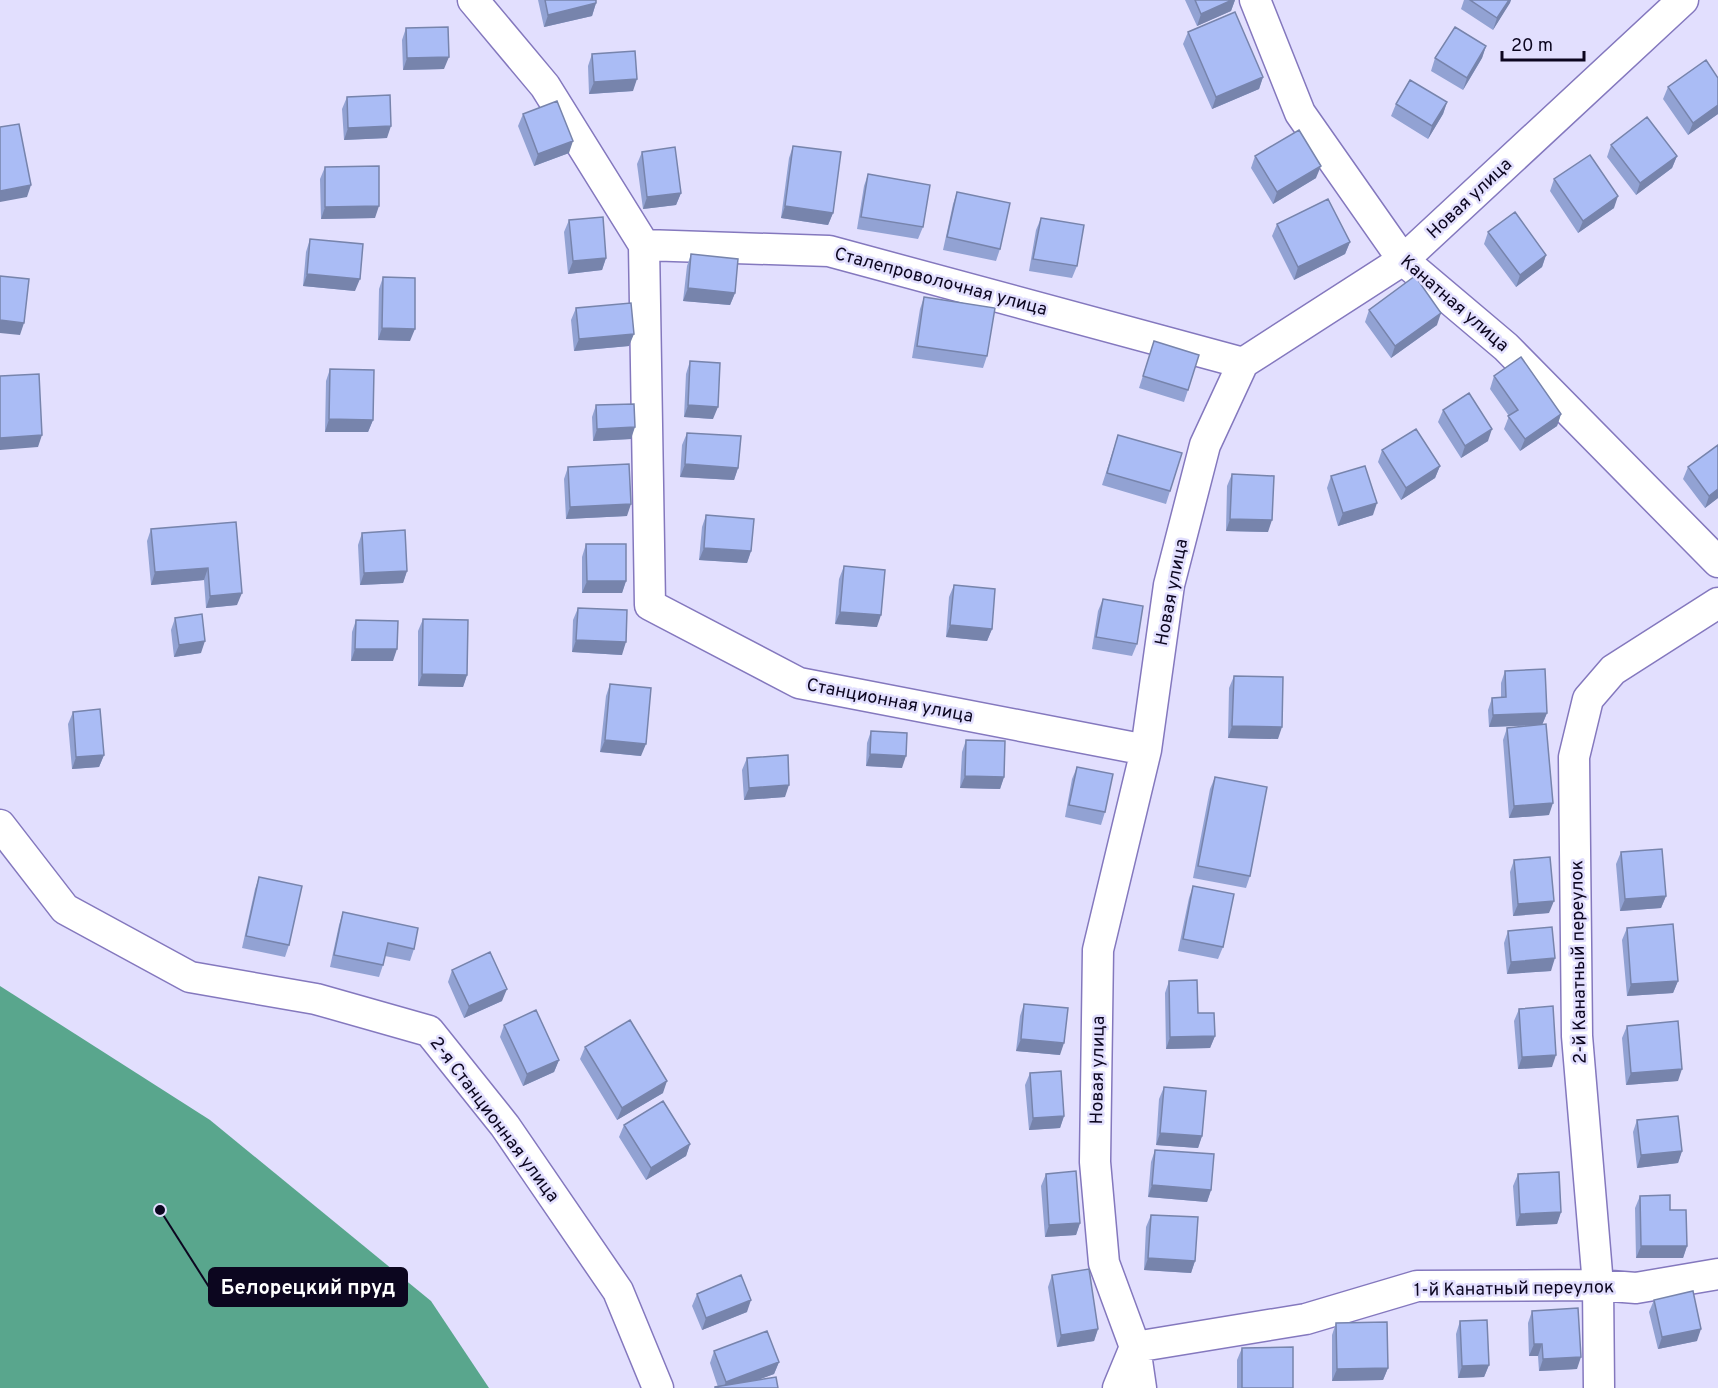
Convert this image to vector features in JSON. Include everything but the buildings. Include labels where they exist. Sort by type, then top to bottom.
[{"type":"street","points":[[473,0],[545,86],[644,245]]},
{"type":"street","name":"Канатная улица","points":[[1255,0],[1300,113],[1403,260],[1506,347],[1718,562]]},
{"type":"street","name":"Новая улица","points":[[1141,1388],[1135,1347],[1104,1263],[1095,1162],[1098,950],[1146,750],[1169,585],[1205,445],[1243,363],[1403,260],[1683,0]]},
{"type":"street","name":"Сталепроволочная улица","points":[[644,245],[829,251],[1243,363]]},
{"type":"street","name":"Станционная улица","points":[[644,245],[650,605],[799,683],[1146,750]]},
{"type":"street","name":"2-й Канатный переулок","points":[[1599,1388],[1598,1285],[1577,1036],[1574,757],[1588,699],[1613,670],[1718,603]]},
{"type":"street","name":"2-я Станционная улица","points":[[0,825],[65,909],[190,976],[316,999],[429,1031],[505,1126],[618,1291],[658,1388]]},
{"type":"street","name":"1-й Канатный переулок","points":[[1135,1347],[1306,1319],[1417,1286],[1598,1285],[1636,1288],[1718,1274]]},
{"type":"street","points":[[1118,1388],[1135,1347]]},
{"type":"shaded area","points":[[0,986],[210,1120],[431,1301],[489,1388],[0,1388]]},
{"type":"place","name":"Белорецкий пруд","points":[[160,1210]]}]
